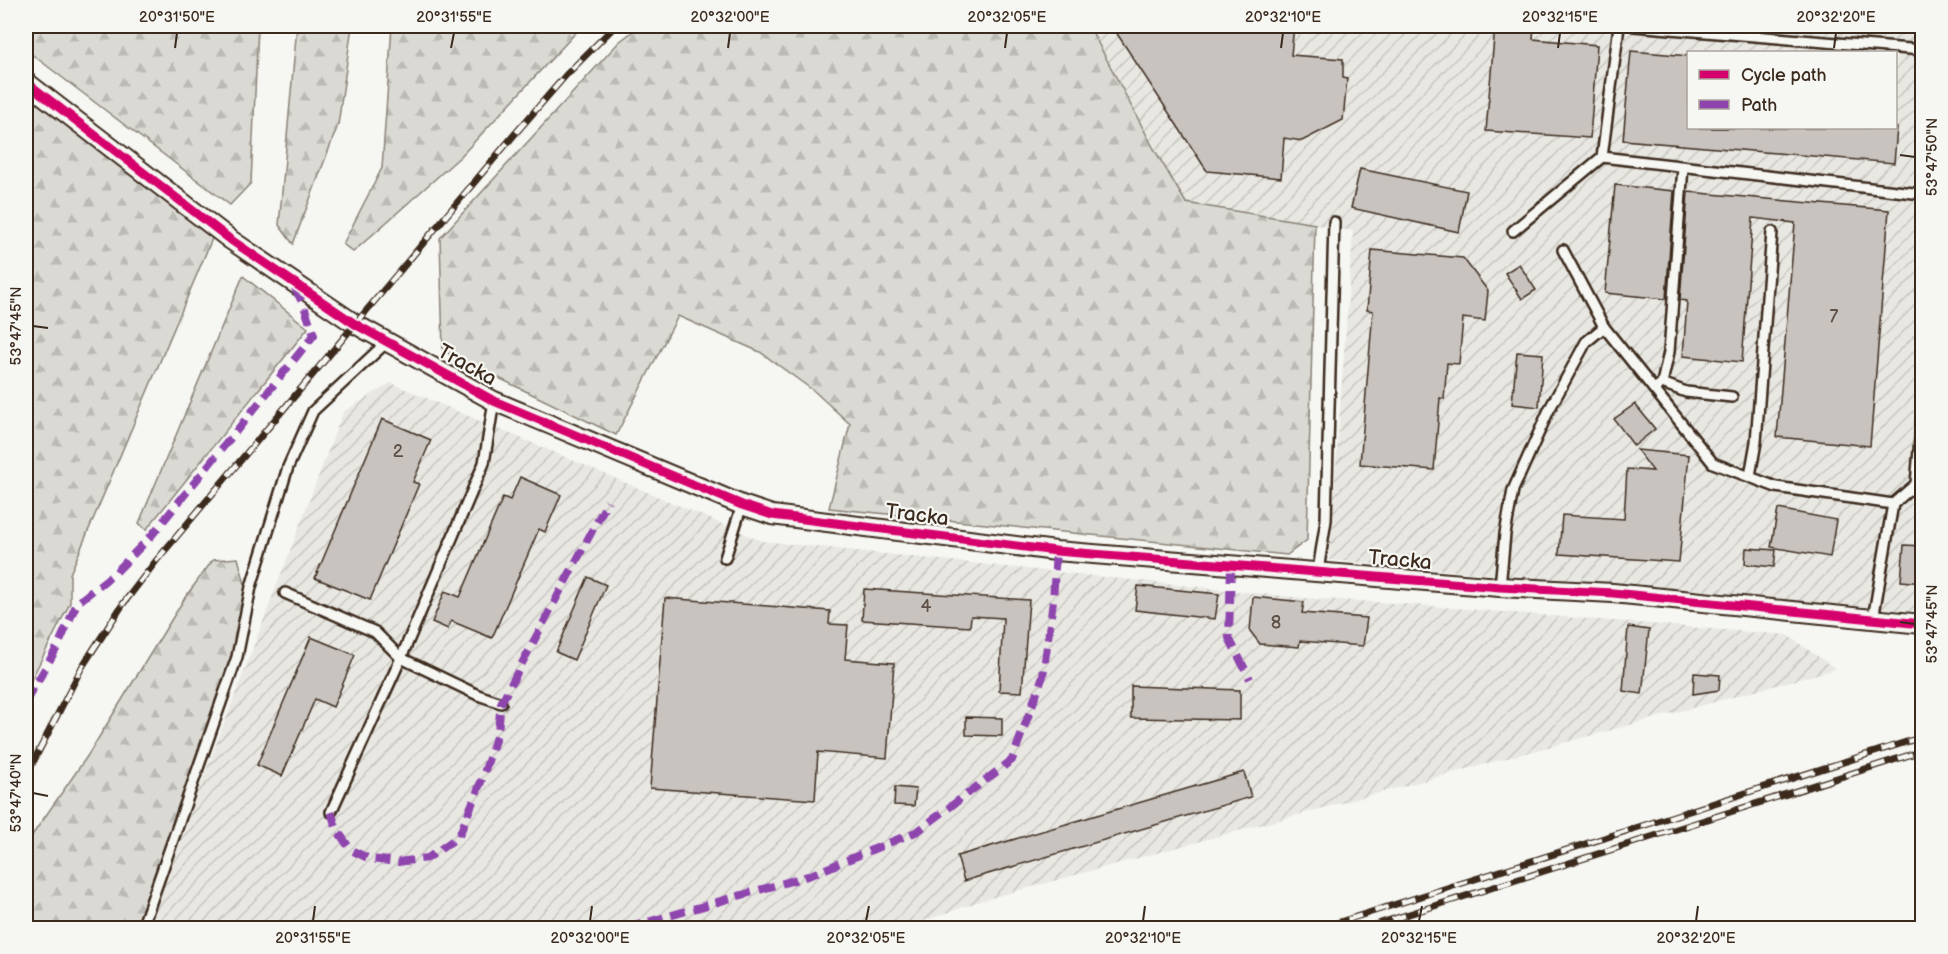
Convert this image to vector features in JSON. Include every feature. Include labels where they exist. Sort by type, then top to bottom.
[{"type":"street","name":"Tracka","points":[[26,82],[231,240],[355,324],[494,401],[742,505],[772,515],[1056,550],[1500,587],[1613,593],[1923,624]]},
{"type":"lane","points":[[1513,231],[1602,158],[1618,26]]},
{"type":"lane","points":[[1634,26],[1923,50]]},
{"type":"lane","points":[[1602,158],[1923,194]]},
{"type":"lane","points":[[1658,386],[1669,352],[1683,167]]},
{"type":"lane","points":[[1318,571],[1326,520],[1334,222]]},
{"type":"lane","points":[[1750,476],[1756,442],[1772,232]]},
{"type":"lane","points":[[1563,250],[1604,327],[1658,386],[1713,463],[1776,487],[1893,504]]},
{"type":"lane","points":[[1500,587],[1505,534],[1513,490],[1549,410],[1586,342],[1604,327]]},
{"type":"lane","points":[[142,928],[237,657],[251,587],[288,466],[313,411],[388,341]]},
{"type":"lane","points":[[1658,386],[1686,392],[1732,397]]},
{"type":"lane","points":[[331,812],[401,658],[484,463],[494,401]]},
{"type":"lane","points":[[1873,619],[1893,504],[1916,484],[1923,416]]},
{"type":"lane","points":[[725,558],[742,505]]},
{"type":"lane","points":[[285,593],[375,632],[401,658],[478,695],[501,703]]},
{"type":"shaded area","points":[[1089,26],[1922,26],[1922,612],[1329,560],[1353,231],[1186,203],[1154,149]]},
{"type":"shaded area","points":[[391,383],[762,541],[1303,598],[1787,635],[1836,669],[983,900],[904,928],[146,928],[343,412]]},
{"type":"green space","points":[[26,26],[258,26],[251,183],[230,205],[26,50]]},
{"type":"green space","points":[[297,26],[352,26],[338,125],[293,244],[279,225]]},
{"type":"green space","points":[[392,26],[582,26],[461,156],[353,252],[343,244],[382,168]]},
{"type":"green space","points":[[640,26],[1089,26],[1154,149],[1186,203],[1315,224],[1307,540],[1287,555],[829,508],[850,424],[814,391],[760,352],[678,316],[616,435],[443,351],[440,238],[619,42]]},
{"type":"green space","points":[[26,84],[214,234],[70,574],[70,603],[26,690]]},
{"type":"green space","points":[[243,276],[308,328],[146,530],[139,523]]},
{"type":"green space","points":[[238,558],[246,588],[231,660],[137,928],[26,928],[26,844],[88,755],[186,596],[213,560]]},
{"type":"building","points":[[1112,26],[1294,26],[1291,55],[1343,59],[1343,78],[1347,79],[1343,120],[1302,141],[1284,138],[1281,178],[1207,171]]},
{"type":"building","points":[[1495,26],[1534,26],[1533,39],[1597,45],[1590,138],[1486,131]]},
{"type":"building","points":[[1631,51],[1687,56],[1687,129],[1897,129],[1894,163],[1623,140]]},
{"type":"building","points":[[1360,169],[1467,191],[1459,232],[1351,208]]},
{"type":"building","points":[[1615,185],[1674,191],[1666,299],[1605,293]]},
{"type":"building","points":[[1688,192],[1889,210],[1870,446],[1777,437],[1795,223],[1753,218],[1742,362],[1683,356],[1687,301],[1680,300]]},
{"type":"building","points":[[1372,250],[1463,258],[1488,291],[1485,321],[1463,318],[1459,364],[1447,363],[1444,399],[1440,398],[1434,470],[1360,464],[1373,311],[1367,310]]},
{"type":"building","points":[[1519,264],[1536,290],[1522,299],[1505,273]]},
{"type":"building","points":[[1517,352],[1543,354],[1539,407],[1512,404]]},
{"type":"building","points":[[1635,404],[1655,429],[1634,446],[1614,419]]},
{"type":"building","points":[[382,419],[431,440],[413,482],[419,484],[370,600],[315,578]]},
{"type":"building","points":[[1637,450],[1689,455],[1679,562],[1559,554],[1562,515],[1624,519],[1627,469],[1653,471]]},
{"type":"building","points":[[520,477],[561,495],[545,532],[539,529],[492,638],[451,621],[448,629],[432,622],[445,591],[460,597],[503,497],[510,500]]},
{"type":"building","points":[[1778,509],[1836,520],[1830,557],[1771,547]]},
{"type":"building","points":[[1904,545],[1923,546],[1923,583],[1901,581]]},
{"type":"building","points":[[1746,548],[1776,550],[1774,567],[1745,564]]},
{"type":"building","points":[[588,577],[606,585],[574,660],[556,652]]},
{"type":"building","points":[[1138,586],[1219,594],[1215,619],[1135,610]]},
{"type":"building","points":[[864,589],[1029,600],[1022,692],[999,691],[1003,618],[971,616],[970,627],[862,620]]},
{"type":"building","points":[[1253,597],[1304,602],[1302,613],[1367,618],[1363,646],[1300,641],[1299,647],[1260,644],[1250,631]]},
{"type":"building","points":[[665,598],[830,611],[829,624],[848,625],[845,659],[894,663],[887,758],[818,752],[815,800],[650,788]]},
{"type":"building","points":[[1628,627],[1649,630],[1642,694],[1623,691]]},
{"type":"building","points":[[311,637],[355,655],[333,707],[315,699],[282,776],[257,765]]},
{"type":"building","points":[[1694,673],[1720,675],[1719,690],[1693,694]]},
{"type":"building","points":[[1131,686],[1240,690],[1240,720],[1131,718]]},
{"type":"building","points":[[966,717],[1002,718],[1002,736],[966,735]]},
{"type":"building","points":[[1244,772],[1251,797],[964,881],[957,856]]},
{"type":"building","points":[[895,787],[916,789],[914,806],[894,805]]},
{"type":"railway","points":[[26,776],[82,667],[123,604],[156,561],[514,135],[566,75],[615,26]]},
{"type":"railway","points":[[1321,928],[1922,737]]},
{"type":"railway","points":[[1365,928],[1922,751]]},
{"type":"marked path","points":[[26,701],[58,646],[77,603],[116,572],[152,535],[314,335],[294,286]]},
{"type":"marked path","points":[[331,812],[337,830],[351,850],[370,859],[398,862],[428,858],[459,836],[481,782],[498,731],[501,703],[608,501]]},
{"type":"marked path","points":[[627,928],[808,876],[918,831],[1012,760],[1043,676],[1053,601],[1056,551]]},
{"type":"marked path","points":[[1231,566],[1229,638],[1250,679]]},
{"type":"cycle path","points":[[26,82],[231,240],[355,324],[494,401],[742,505],[772,515],[1056,551],[1500,587],[1613,593],[1922,624]]}]
